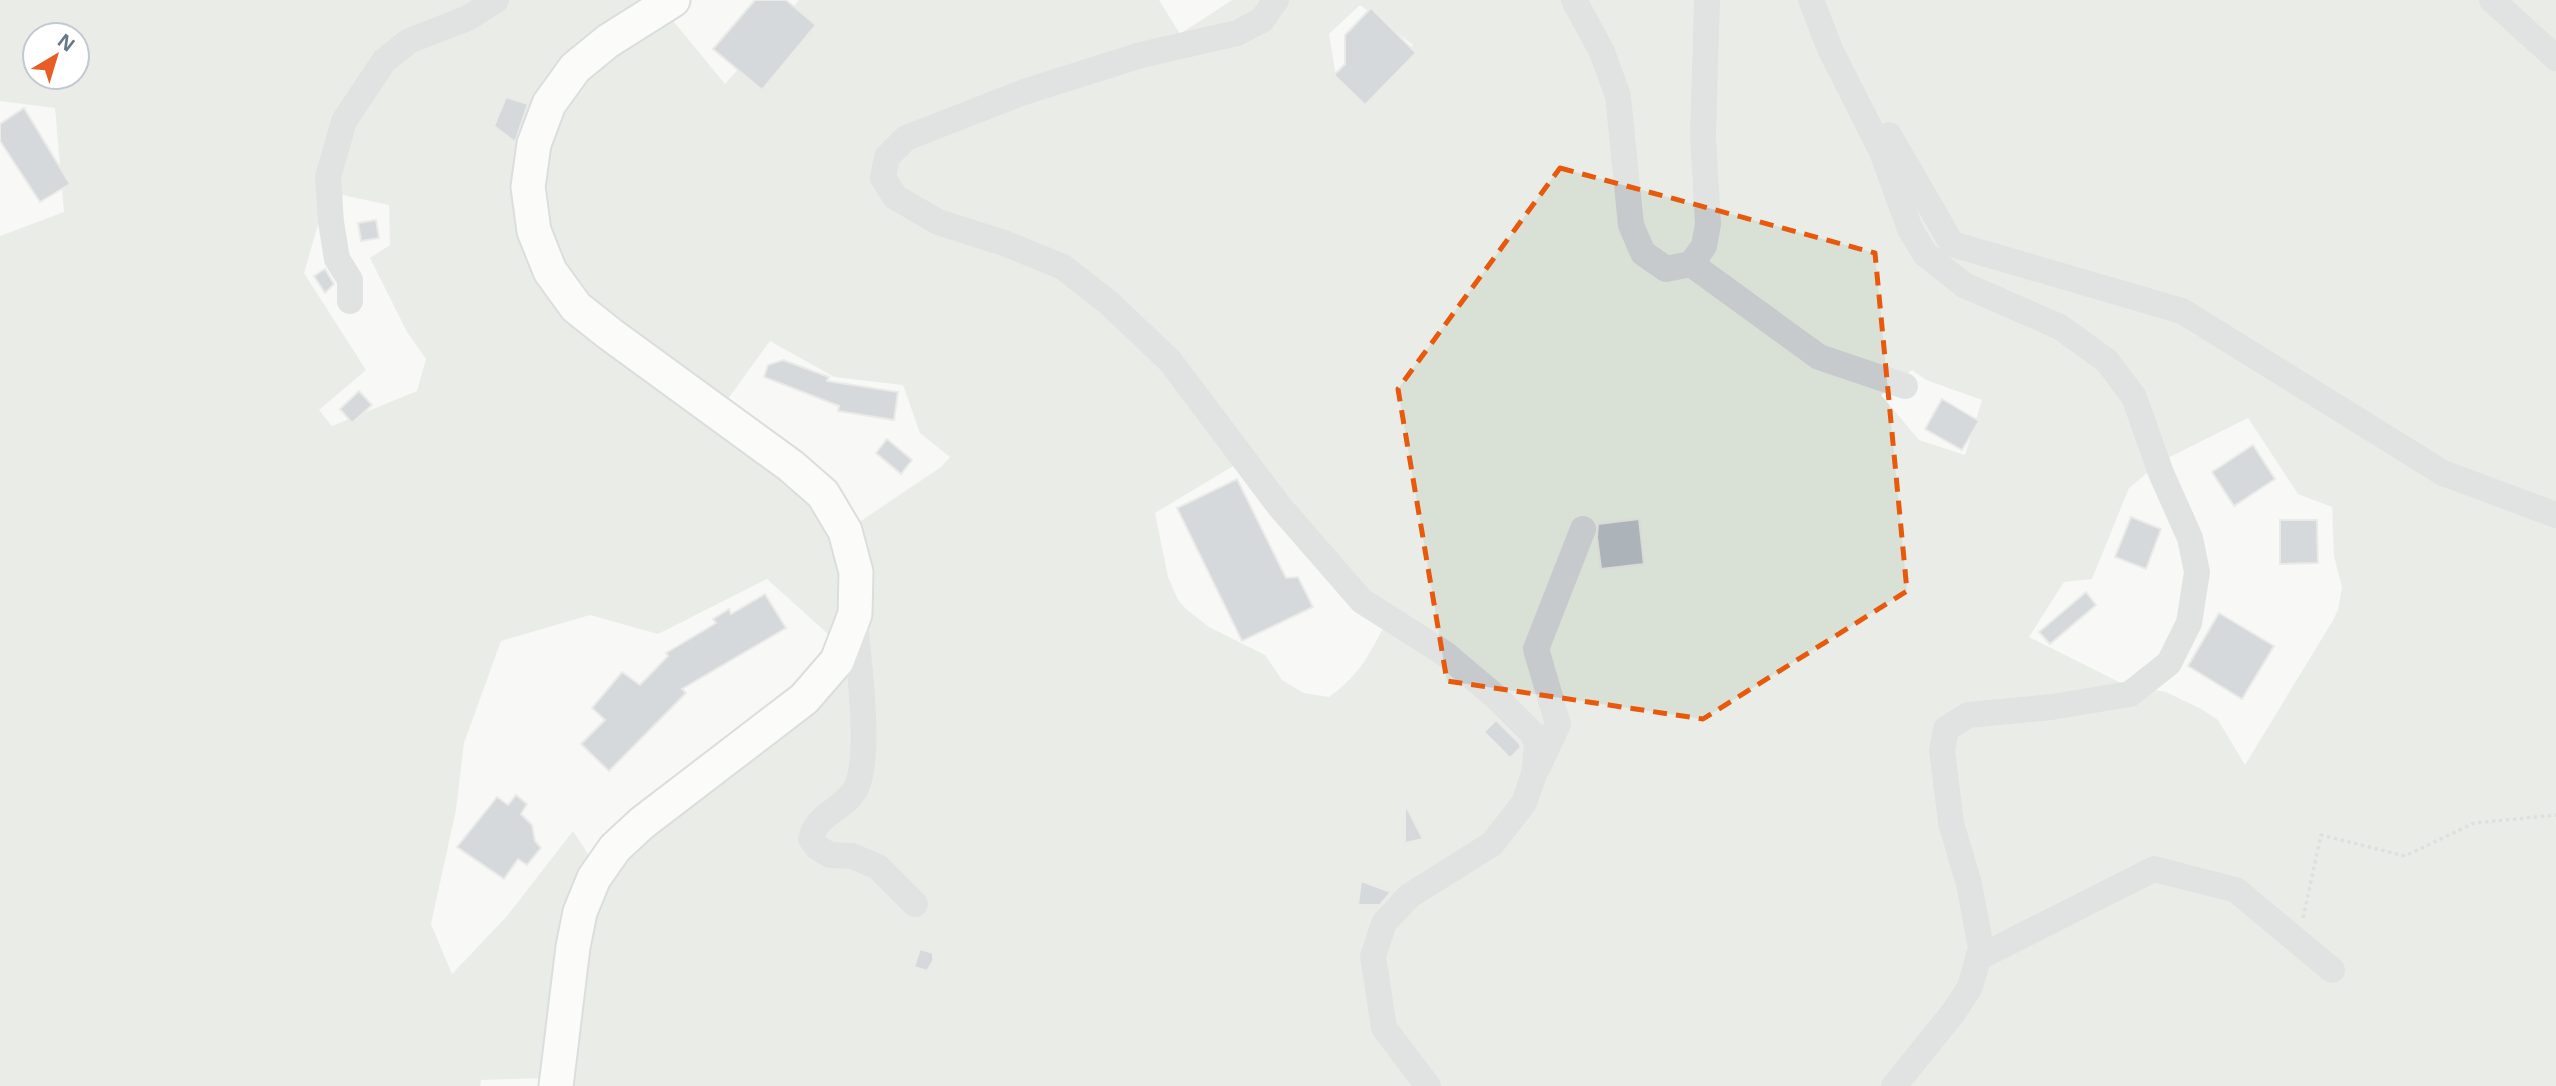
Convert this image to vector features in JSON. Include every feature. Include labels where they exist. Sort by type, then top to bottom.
[{"type":"main road","points":[[556,1086],[573,947],[580,912],[594,878],[615,848],[642,823],[804,699],[837,661],[855,614],[856,572],[848,541],[823,494],[791,466],[576,307],[550,271],[534,231],[528,187],[534,144],[549,104],[575,68],[608,41],[673,0]]},
{"type":"street","points":[[350,300],[350,280],[337,259],[328,177],[344,121],[384,61],[409,41],[468,18],[496,0]]},
{"type":"street","points":[[1276,0],[1262,20],[1237,33],[1142,55],[1024,92],[906,138],[887,158],[883,178],[895,197],[938,222],[1004,243],[1063,267],[1109,303],[1170,361],[1280,507],[1362,601],[1444,653],[1523,722],[1533,734],[1537,746],[1534,775]]},
{"type":"street","points":[[1574,0],[1602,52],[1618,96],[1631,225],[1643,253],[1666,269],[1691,264],[1703,246],[1708,224],[1703,137],[1707,0]]},
{"type":"street","points":[[1811,0],[1830,49],[1882,152],[1910,229],[1925,254],[1965,285],[2060,327],[2107,361],[2134,397],[2161,473],[2190,538],[2197,572],[2189,623],[2169,663],[2130,694],[2052,707],[1968,715],[1946,729],[1942,751],[1951,823],[1969,884],[1981,948],[1970,986],[1953,1013],[1894,1086]]},
{"type":"street","points":[[2492,0],[2556,58]]},
{"type":"street","points":[[1857,103],[1871,105],[1952,244],[2182,311],[2443,473],[2556,515]]},
{"type":"street","points":[[1691,264],[1819,357],[1905,386]]},
{"type":"street","points":[[1428,1086],[1384,1028],[1373,956],[1384,923],[1409,896],[1492,844],[1524,803],[1558,724],[1536,649],[1583,529]]},
{"type":"street","points":[[855,614],[863,729],[862,776],[853,795],[814,825],[811,839],[818,848],[830,855],[852,856],[878,867],[915,904]]},
{"type":"street","points":[[1978,958],[2154,869],[2236,890],[2332,970]]},
{"type":"path","points":[[2298,941],[2321,835],[2405,856],[2474,823],[2556,815]]},
{"type":"highlighted area","points":[[1560,168],[1875,253],[1907,591],[1703,719],[1447,681],[1398,389]]},
{"type":"shaded area","points":[[0,0],[656,0],[725,84],[799,0],[1159,0],[1180,34],[1232,0],[2556,0],[2556,1086],[546,1086],[546,1078],[481,1080],[480,1086],[0,1086],[0,236],[64,212],[55,108],[0,101]],"holes":[[[1360,5],[1413,45],[1368,101],[1336,76],[1329,34]],[[338,194],[389,205],[390,245],[370,258],[407,332],[426,359],[417,391],[332,426],[319,410],[366,370],[304,273],[322,211]],[[770,341],[834,377],[903,385],[920,433],[950,457],[941,467],[852,527],[725,403]],[[1912,370],[1926,380],[1982,400],[1965,455],[1919,440],[1881,395]],[[2248,418],[2298,494],[2332,507],[2334,556],[2342,587],[2338,610],[2245,765],[2218,720],[2201,709],[2166,692],[2123,684],[2029,637],[2064,582],[2092,579],[2129,488],[2162,461]],[[1240,462],[1388,618],[1364,662],[1349,680],[1329,697],[1304,693],[1282,680],[1265,655],[1209,627],[1178,600],[1168,577],[1155,513]],[[767,579],[839,644],[760,721],[594,863],[573,831],[507,916],[452,974],[431,924],[456,810],[464,743],[501,641],[590,615],[658,634]]]},
{"type":"building","points":[[755,0],[786,0],[816,25],[762,90],[713,49]]},
{"type":"building","points":[[1371,8],[1416,53],[1365,105],[1334,75],[1345,64],[1345,35]]},
{"type":"building","points":[[506,97],[528,104],[515,142],[494,126]]},
{"type":"building","points":[[24,108],[70,184],[40,202],[0,141],[0,124]]},
{"type":"building","points":[[376,220],[379,238],[361,241],[358,223]]},
{"type":"building","points":[[325,269],[334,284],[325,293],[314,276]]},
{"type":"building","points":[[783,360],[829,377],[827,381],[898,392],[894,420],[838,411],[839,406],[764,377],[768,365]]},
{"type":"building","points":[[359,391],[372,405],[352,423],[340,409]]},
{"type":"building","points":[[1942,399],[1979,421],[1962,450],[1925,429]]},
{"type":"building","points":[[887,439],[912,460],[901,474],[876,453]]},
{"type":"building","points":[[2253,445],[2275,479],[2234,506],[2212,472]]},
{"type":"building","points":[[1237,479],[1286,578],[1298,577],[1313,607],[1242,641],[1177,508]]},
{"type":"building","points":[[2131,517],[2161,529],[2146,569],[2115,557]]},
{"type":"building","points":[[1639,519],[1644,564],[1601,569],[1598,524]]},
{"type":"building","points":[[2280,520],[2317,520],[2318,563],[2280,564]]},
{"type":"building","points":[[2086,592],[2096,605],[2050,644],[2039,632]]},
{"type":"building","points":[[765,594],[786,628],[682,689],[686,693],[609,771],[581,744],[605,720],[592,708],[622,672],[640,685],[668,656],[666,653],[716,623],[713,619],[729,609],[731,614]]},
{"type":"building","points":[[2219,613],[2274,646],[2242,699],[2188,666]]},
{"type":"building","points":[[1496,720],[1521,747],[1510,758],[1484,732]]},
{"type":"building","points":[[516,795],[527,804],[521,814],[532,825],[535,841],[541,848],[527,865],[518,859],[504,879],[457,847],[497,797],[508,805]]},
{"type":"building","points":[[1405,804],[1423,839],[1405,843]]},
{"type":"building","points":[[1361,881],[1391,892],[1380,905],[1358,905]]},
{"type":"building","points":[[920,949],[933,953],[933,961],[927,971],[914,967]]}]
